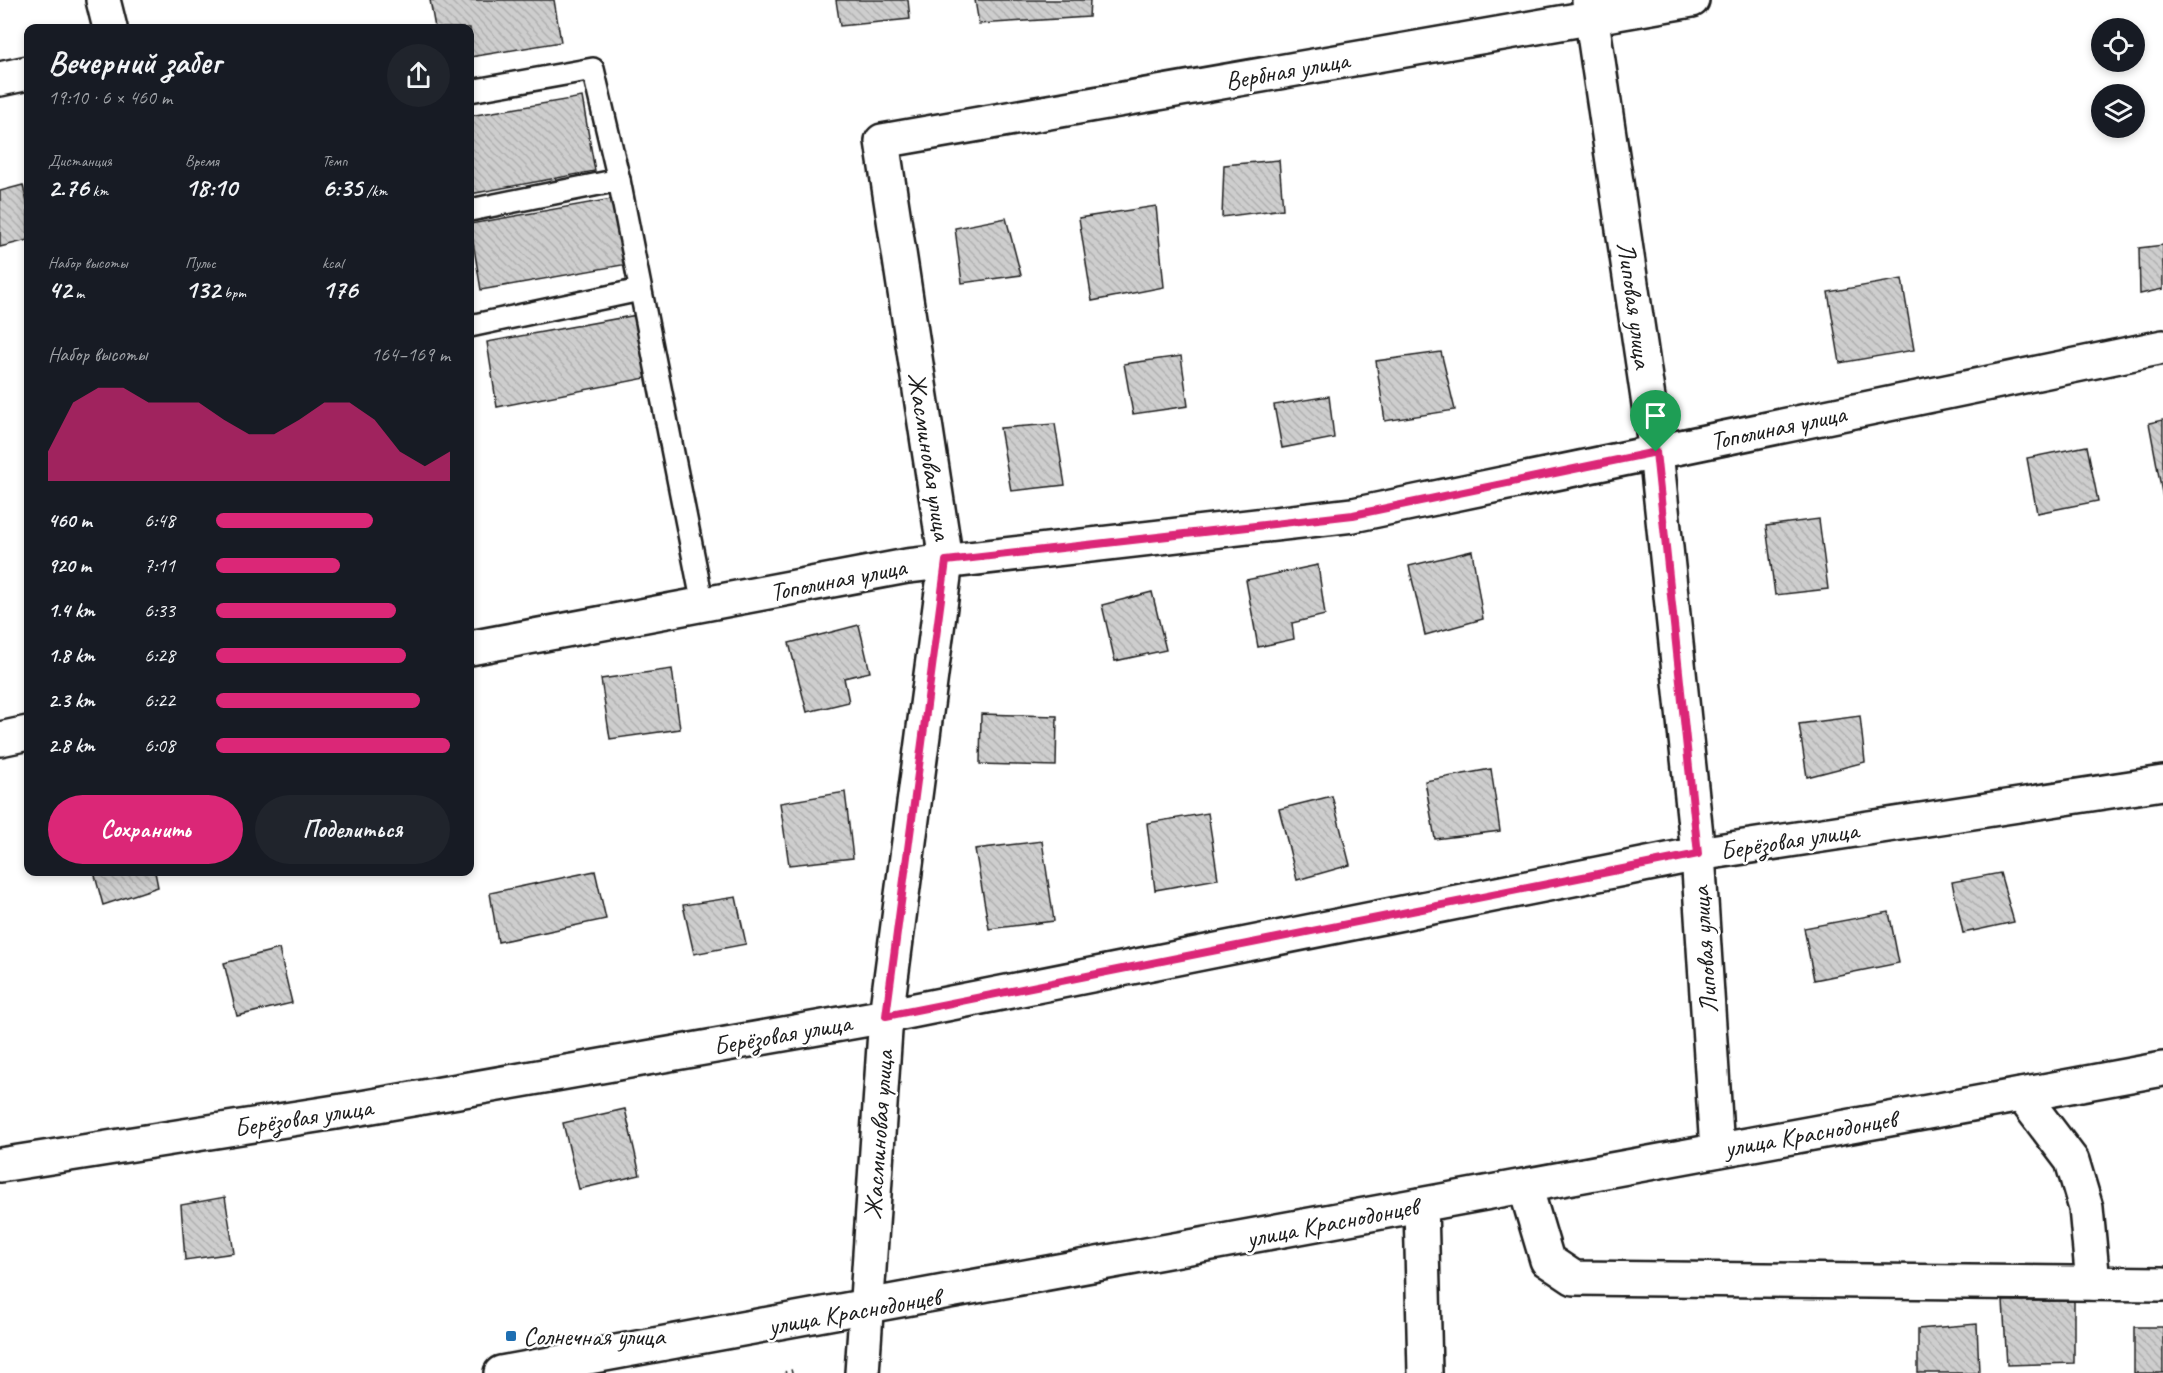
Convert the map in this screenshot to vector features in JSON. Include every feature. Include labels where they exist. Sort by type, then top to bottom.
[{"type":"street","points":[[103,0],[109,24]]},
{"type":"street","name":"Вербная улица","points":[[882,141],[1591,8],[1692,0]]},
{"type":"street","name":"Липовая улица","points":[[1591,8],[1656,452],[1698,854],[1717,1150]]},
{"type":"street","points":[[0,79],[24,74]]},
{"type":"street","name":"Жасминовая улица","points":[[862,1373],[886,1016],[946,561],[882,141]]},
{"type":"street","name":"Тополиная улица","points":[[474,647],[906,566],[1353,515],[2163,347]]},
{"type":"street","points":[[0,739],[24,734]]},
{"type":"street","name":"Берёзовая улица","points":[[0,1165],[366,1107],[886,1016],[1698,854],[2163,783]]},
{"type":"street","name":"улица Краснодонцев","points":[[501,1373],[866,1309],[2163,1069]]},
{"type":"street","points":[[2022,1095],[2072,1161],[2086,1208],[2092,1283]]},
{"type":"street","points":[[1525,1186],[1546,1260],[1574,1278],[2163,1284]]},
{"type":"street","points":[[1421,1205],[1425,1373]]},
{"type":"lane","points":[[474,90],[593,69],[619,180],[703,605]]},
{"type":"lane","points":[[474,209],[619,180]]},
{"type":"lane","points":[[474,325],[640,290]]},
{"type":"path","points":[[785,1373],[795,1373]]},
{"type":"building","points":[[430,0],[554,0],[561,42],[474,56],[474,24],[434,24]]},
{"type":"building","points":[[836,0],[908,0],[910,19],[840,26]]},
{"type":"building","points":[[975,0],[1090,0],[1089,17],[979,24]]},
{"type":"building","points":[[582,97],[595,171],[474,193],[474,115]]},
{"type":"building","points":[[1279,160],[1283,209],[1222,217],[1224,165]]},
{"type":"building","points":[[23,185],[24,189],[24,241],[0,247],[0,191]]},
{"type":"building","points":[[617,198],[628,264],[481,290],[474,248],[474,223]]},
{"type":"building","points":[[1156,206],[1164,287],[1092,301],[1079,218]]},
{"type":"building","points":[[1006,218],[1021,275],[962,283],[955,228]]},
{"type":"building","points":[[2163,245],[2163,289],[2140,294],[2139,248]]},
{"type":"building","points":[[1902,279],[1914,350],[1840,363],[1828,292]]},
{"type":"building","points":[[637,315],[646,378],[497,407],[487,342]]},
{"type":"building","points":[[1441,352],[1455,410],[1385,421],[1376,361]]},
{"type":"building","points":[[1181,356],[1188,406],[1133,414],[1124,364]]},
{"type":"building","points":[[1329,396],[1334,438],[1282,448],[1274,405]]},
{"type":"building","points":[[2163,420],[2163,498],[2149,423]]},
{"type":"building","points":[[1055,424],[1065,485],[1011,491],[1000,428]]},
{"type":"building","points":[[2087,446],[2098,501],[2037,513],[2027,458]]},
{"type":"building","points":[[1819,519],[1828,589],[1775,595],[1766,526]]},
{"type":"building","points":[[1472,551],[1483,619],[1425,635],[1409,566]]},
{"type":"building","points":[[1318,565],[1325,615],[1292,623],[1294,639],[1258,647],[1246,580]]},
{"type":"building","points":[[1152,592],[1166,650],[1115,661],[1102,605]]},
{"type":"building","points":[[859,625],[870,672],[844,678],[849,702],[807,712],[789,643]]},
{"type":"building","points":[[672,669],[680,729],[610,739],[601,679]]},
{"type":"building","points":[[981,714],[1057,716],[1056,766],[980,764]]},
{"type":"building","points":[[1860,716],[1865,762],[1807,777],[1799,724]]},
{"type":"building","points":[[1491,769],[1500,831],[1435,839],[1425,781]]},
{"type":"building","points":[[845,792],[853,858],[789,865],[780,803]]},
{"type":"building","points":[[1332,796],[1350,865],[1297,880],[1279,809]]},
{"type":"building","points":[[1208,813],[1218,879],[1155,890],[1147,823]]},
{"type":"building","points":[[1042,841],[1054,921],[989,929],[975,849]]},
{"type":"building","points":[[595,871],[606,919],[498,942],[490,893]]},
{"type":"building","points":[[2000,873],[2014,922],[1963,933],[1952,882]]},
{"type":"building","points":[[95,876],[156,876],[158,887],[103,905]]},
{"type":"building","points":[[736,897],[746,944],[694,954],[683,905]]},
{"type":"building","points":[[1889,912],[1899,963],[1814,980],[1804,928]]},
{"type":"building","points":[[279,949],[292,1003],[237,1016],[224,963]]},
{"type":"building","points":[[625,1109],[640,1175],[579,1189],[563,1123]]},
{"type":"building","points":[[225,1197],[234,1253],[185,1260],[181,1205]]},
{"type":"building","points":[[2003,1301],[2074,1301],[2074,1363],[2007,1365]]},
{"type":"building","points":[[1977,1324],[1979,1373],[1918,1373],[1918,1329]]},
{"type":"building","points":[[2134,1327],[2163,1327],[2163,1373],[2134,1373]]},
{"type":"place","name":"Солнечная улица","points":[[511,1336]]},
{"type":"route","points":[[1656,452],[1698,854],[886,1016],[946,561],[1353,515],[1656,452]]}]
